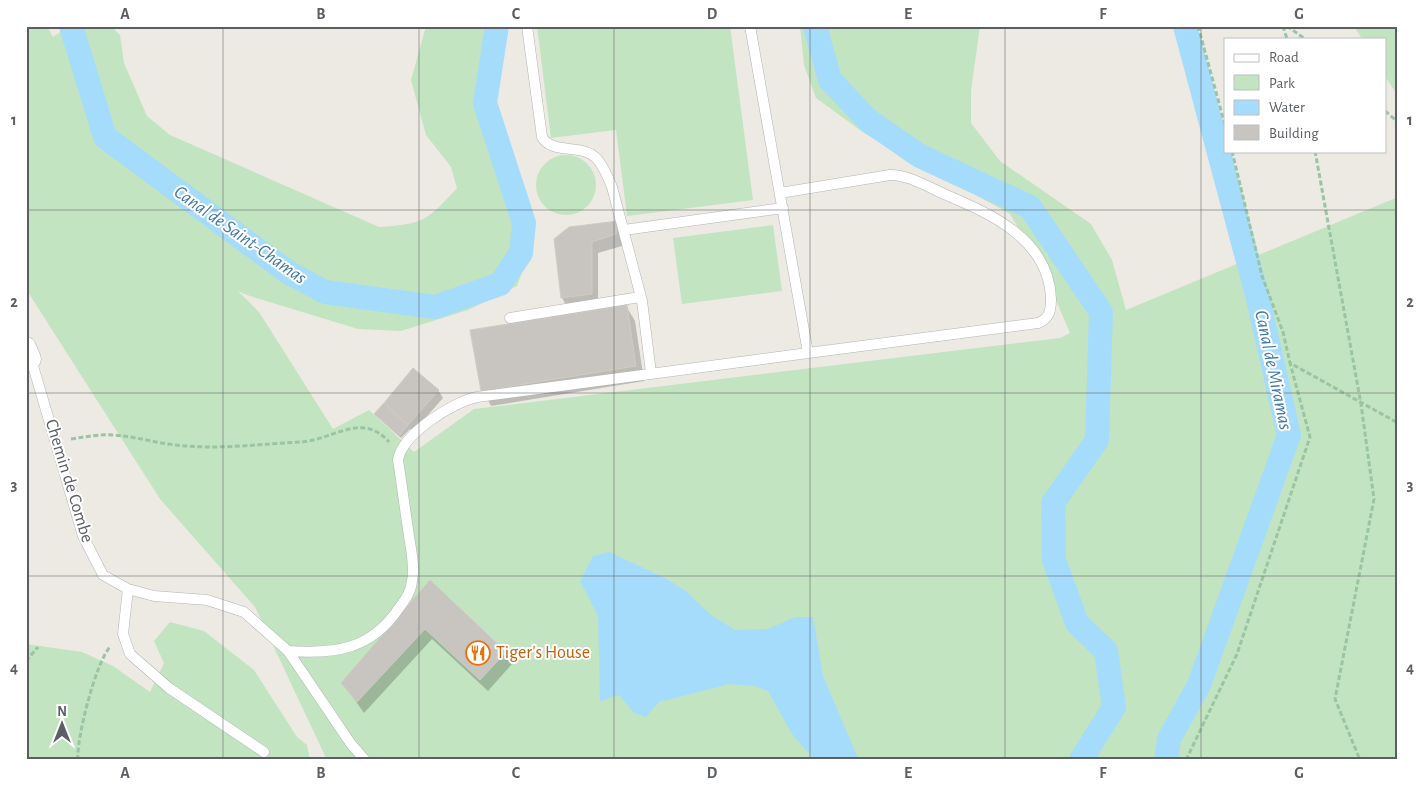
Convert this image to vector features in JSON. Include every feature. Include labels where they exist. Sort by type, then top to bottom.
[{"type":"lane","points":[[528,26],[542,137],[549,145],[584,150],[596,158],[605,170],[612,187],[640,297],[651,373]]},
{"type":"lane","points":[[750,26],[808,353]]},
{"type":"lane","points":[[288,651],[320,653],[345,650],[375,634],[393,617],[408,595],[412,581],[412,561],[398,460],[399,453],[404,443],[452,406],[465,400],[651,373],[1038,323],[1045,320],[1050,313],[1050,281],[1032,248],[1012,229],[985,212],[900,175],[780,193]]},
{"type":"lane","points":[[624,230],[783,208]]},
{"type":"lane","points":[[510,318],[640,297]]},
{"type":"lane","name":"Chemin de Combe","points":[[29,353],[83,536],[103,575],[128,589],[154,596],[208,600],[244,612],[288,651],[351,744],[366,760]]},
{"type":"lane","points":[[128,589],[122,634],[130,654],[169,688],[264,752]]},
{"type":"path","points":[[1198,26],[1224,120]]},
{"type":"path","points":[[1285,26],[1303,38]]},
{"type":"path","points":[[1386,112],[1398,122]]},
{"type":"path","points":[[1186,760],[1237,654],[1310,438],[1283,332],[1262,276],[1232,152]]},
{"type":"path","points":[[1315,152],[1361,404],[1374,500],[1335,699],[1360,760]]},
{"type":"path","points":[[1290,363],[1398,423]]},
{"type":"path","points":[[56,441],[104,434],[177,446],[286,443],[304,442],[358,427],[370,428],[382,433],[399,453]]},
{"type":"path","points":[[78,760],[77,750],[86,712],[104,654],[122,634]]},
{"type":"path","points":[[26,661],[38,647]]},
{"type":"path","points":[[26,758],[34,760]]},
{"type":"green space","points":[[26,26],[47,26],[53,37],[70,26],[111,26],[120,35],[124,63],[147,116],[170,135],[379,227],[406,224],[424,219],[438,208],[457,188],[451,167],[426,135],[411,80],[426,26],[487,26],[480,104],[532,233],[529,253],[517,286],[468,310],[401,331],[358,329],[238,291],[259,312],[333,429],[369,410],[414,452],[474,409],[1060,338],[1070,333],[1046,277],[1010,214],[864,133],[816,98],[804,65],[800,26],[980,26],[971,91],[971,123],[1000,161],[1091,224],[1112,260],[1126,310],[1398,197],[1398,760],[327,760],[255,607],[160,499],[26,289]]},
{"type":"green space","points":[[537,26],[730,26],[753,200],[627,216],[616,130],[551,138]]},
{"type":"green space","points":[[1354,26],[1398,26],[1398,96],[1386,78],[1386,38],[1361,38]]},
{"type":"green space","points":[[560,155],[572,155],[583,160],[591,168],[596,179],[594,197],[583,210],[572,215],[560,215],[549,210],[541,202],[536,191],[536,179],[541,168],[549,160]]},
{"type":"green space","points":[[773,225],[782,291],[682,304],[673,238]]},
{"type":"green space","points":[[170,622],[204,631],[254,670],[297,737],[307,745],[310,760],[26,760],[26,644],[82,652],[113,666],[150,692],[164,663],[154,641]]},
{"type":"water","points":[[609,552],[663,577],[686,591],[711,615],[735,630],[768,629],[795,617],[813,617],[823,676],[858,758],[815,760],[792,734],[768,691],[754,686],[729,684],[659,702],[646,717],[634,713],[619,695],[600,701],[598,616],[580,581],[593,556]]},
{"type":"building","points":[[618,221],[616,234],[592,242],[592,294],[561,298],[554,239],[569,227]]},
{"type":"building","points":[[627,305],[636,366],[481,391],[470,330]]},
{"type":"building","points":[[413,368],[439,390],[408,425],[384,403]]},
{"type":"building","points":[[384,403],[408,425],[399,436],[374,414]]},
{"type":"building","points":[[430,580],[506,652],[480,680],[425,629],[357,702],[341,683]]},
{"type":"waterway","name":"Canal de Saint-Chamas","points":[[71,26],[105,137],[289,273],[325,292],[435,307],[500,284],[521,253],[524,223],[485,103],[497,26]]},
{"type":"waterway","name":"Canal de Saint-Chamas","points":[[815,26],[830,80],[869,121],[920,156],[1030,207],[1101,312],[1097,440],[1053,503],[1054,560],[1077,623],[1106,651],[1114,707],[1081,760]]},
{"type":"waterway","name":"Canal de Miramas","points":[[1166,760],[1169,739],[1199,685],[1289,435],[1257,295],[1185,26]]},
{"type":"place","name":"Tiger's House","points":[[478,653]]}]
